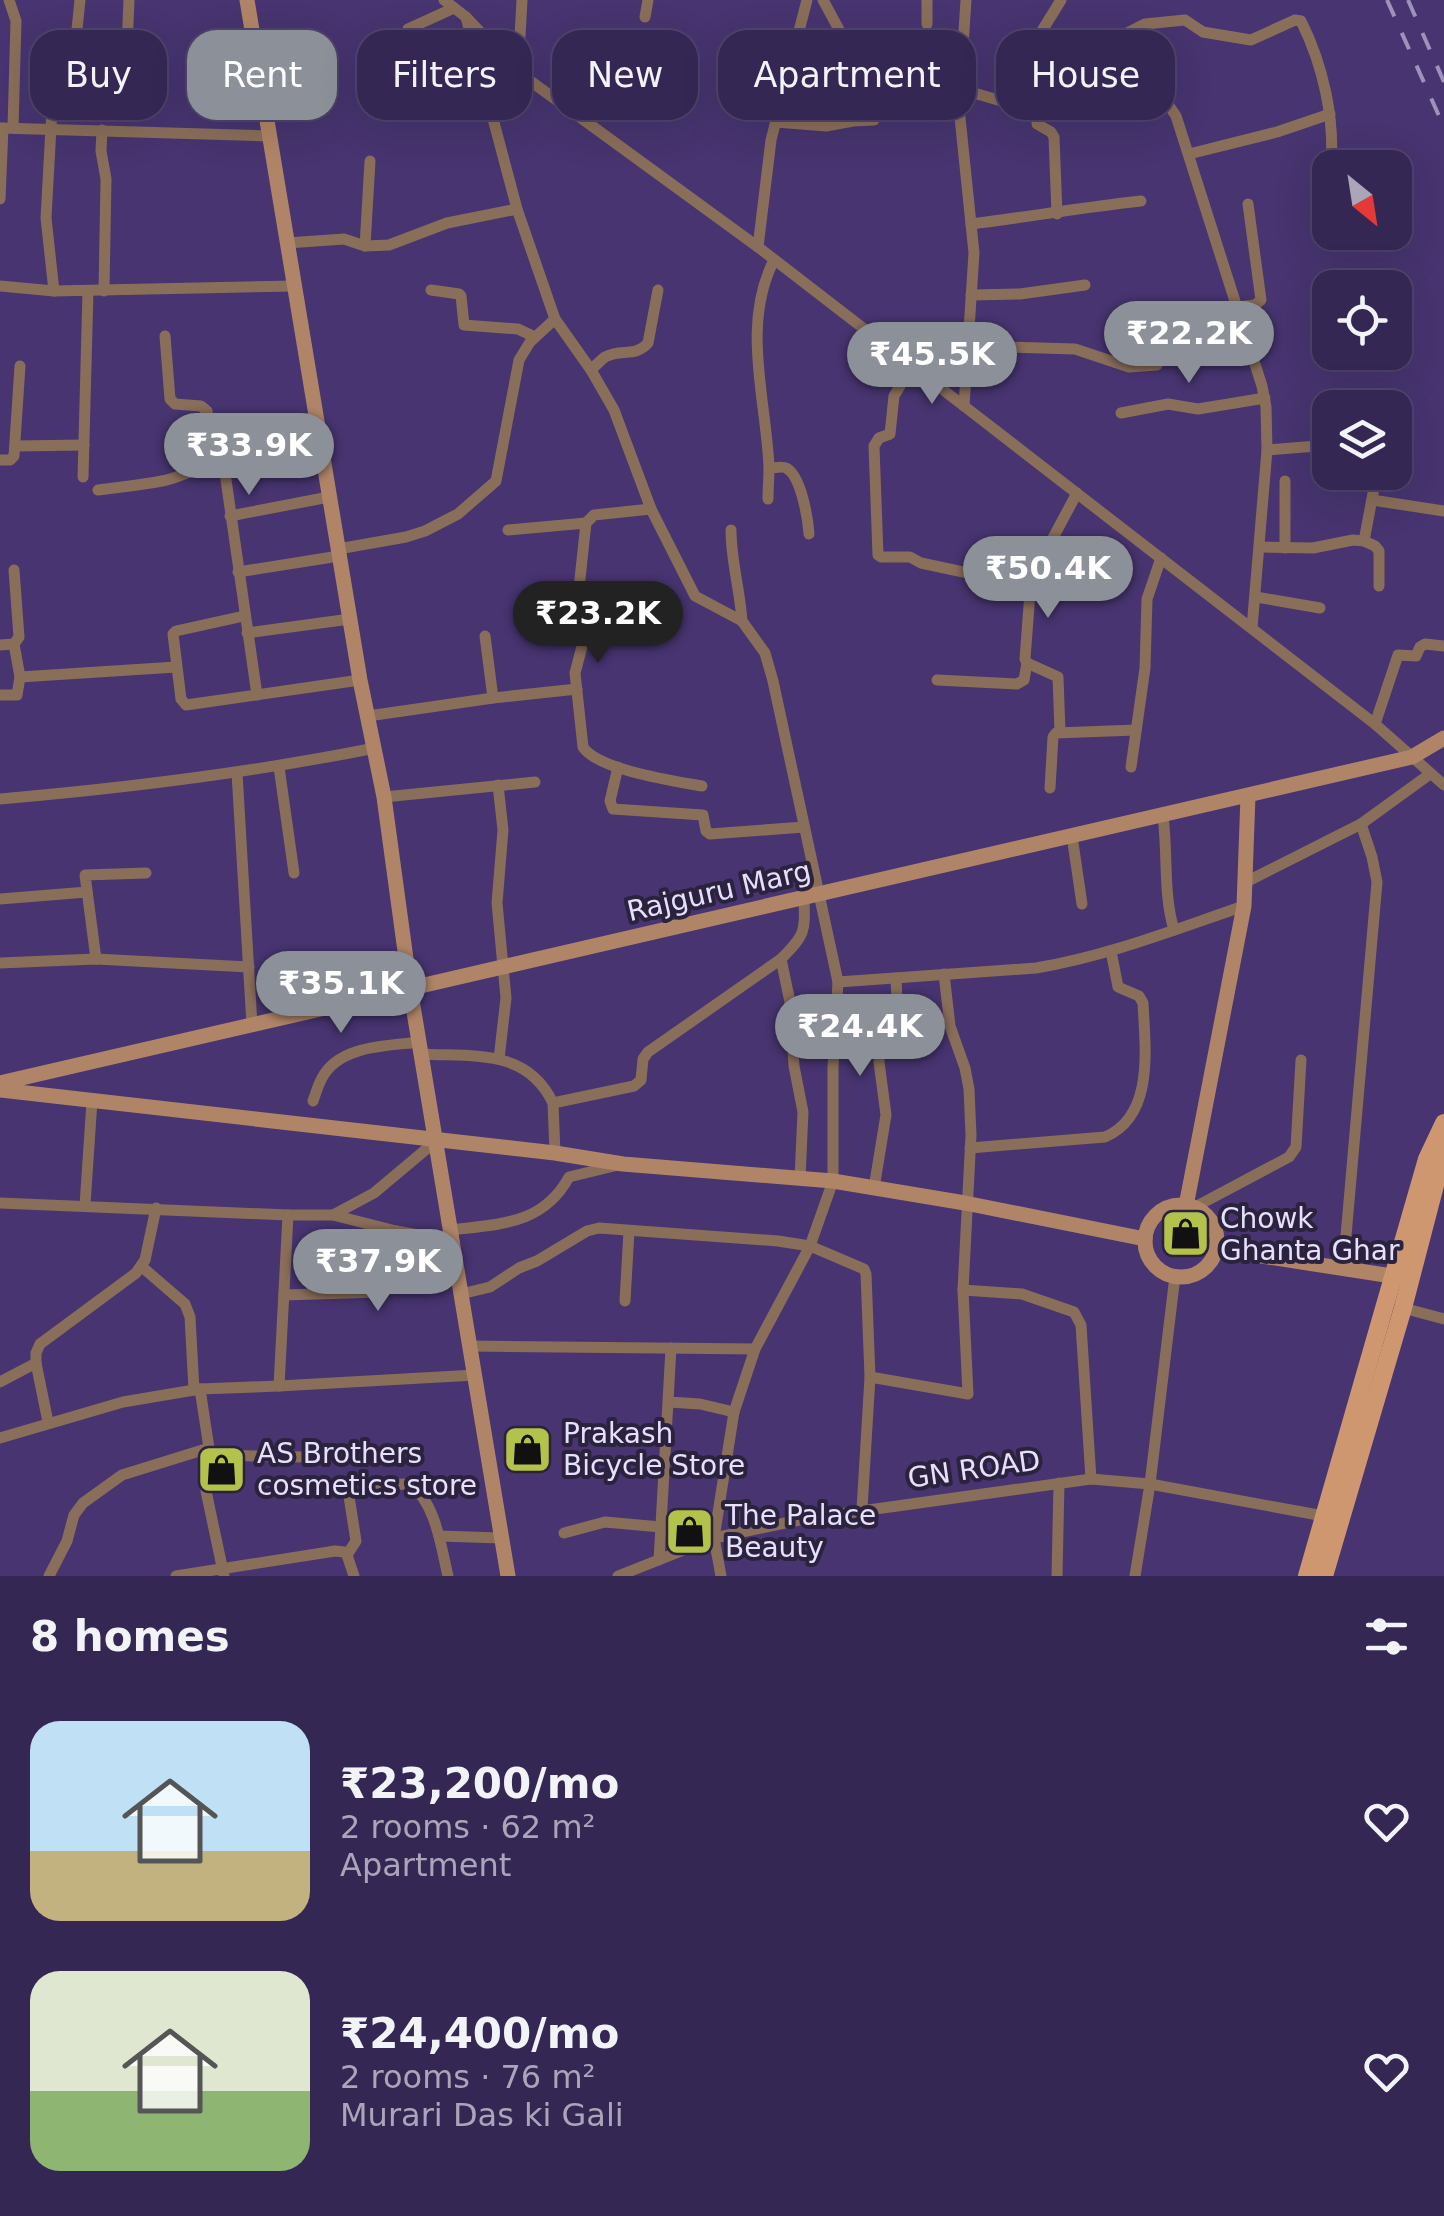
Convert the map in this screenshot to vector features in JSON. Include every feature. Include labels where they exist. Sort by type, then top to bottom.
[{"type":"main road","points":[[1307,1576],[1334,1518],[1403,1308],[1402,1277],[1427,1158],[1444,1123]]},
{"type":"main road","points":[[1324,1576],[1334,1518],[1402,1277],[1444,1151]]},
{"type":"street","points":[[0,199],[5,128],[15,70],[16,14],[9,0]]},
{"type":"street","points":[[54,291],[46,218],[54,88],[72,78],[80,0]]},
{"type":"street","points":[[128,30],[130,0]]},
{"type":"street","points":[[247,0],[360,680],[384,797],[410,988],[508,1576]]},
{"type":"street","points":[[520,30],[522,0]]},
{"type":"street","points":[[644,16],[648,0]]},
{"type":"street","points":[[758,248],[776,122],[807,0]]},
{"type":"street","points":[[823,0],[839,30]]},
{"type":"street","points":[[927,24],[928,0]]},
{"type":"street","points":[[964,30],[966,0]]},
{"type":"street","points":[[1043,30],[1062,0]]},
{"type":"street","points":[[408,30],[449,4],[478,30]]},
{"type":"street","points":[[466,18],[517,210],[555,319],[614,410],[651,509],[695,596],[742,621],[765,653],[804,827],[812,896],[838,982],[834,1181],[810,1246],[755,1348],[734,1412],[714,1538],[721,1576]]},
{"type":"street","points":[[1133,30],[1145,24],[1184,20],[1203,32],[1251,40],[1299,19],[1320,70],[1330,114],[1333,150]]},
{"type":"street","points":[[0,68],[15,70]]},
{"type":"street","points":[[532,82],[964,406],[1375,724],[1444,785]]},
{"type":"street","points":[[1175,114],[1264,398],[1268,450],[1252,628]]},
{"type":"street","points":[[1189,154],[1330,114]]},
{"type":"street","points":[[776,122],[826,126],[874,120]]},
{"type":"street","points":[[962,120],[974,253],[964,406]]},
{"type":"street","points":[[1037,120],[1054,137],[1058,214]]},
{"type":"street","points":[[5,128],[270,136]]},
{"type":"street","points":[[102,130],[106,179],[104,291]]},
{"type":"street","points":[[365,246],[370,161]]},
{"type":"street","points":[[970,224],[1141,201]]},
{"type":"street","points":[[1237,307],[1256,305],[1261,300],[1248,204]]},
{"type":"street","points":[[288,244],[344,239],[365,246],[398,243],[447,223],[517,210]]},
{"type":"street","points":[[768,498],[769,468],[756,335],[761,291],[774,260]]},
{"type":"street","points":[[971,295],[1020,294],[1085,285]]},
{"type":"street","points":[[0,286],[54,291],[294,286]]},
{"type":"street","points":[[431,290],[461,296],[464,325],[518,329],[535,338]]},
{"type":"street","points":[[591,370],[607,356],[646,347],[658,290]]},
{"type":"street","points":[[83,477],[88,291]]},
{"type":"street","points":[[238,572],[406,537],[458,514],[496,481],[519,360],[555,319]]},
{"type":"street","points":[[164,336],[170,399],[175,404],[201,406],[206,411],[214,465]]},
{"type":"street","points":[[968,346],[1074,349],[1128,367],[1157,366]]},
{"type":"street","points":[[0,460],[12,460],[16,446],[20,366]]},
{"type":"street","points":[[912,366],[894,396],[890,434],[879,438],[874,446],[878,555],[913,558],[1029,586]]},
{"type":"street","points":[[1121,413],[1168,404],[1198,409],[1264,398]]},
{"type":"street","points":[[16,446],[84,445]]},
{"type":"street","points":[[1268,450],[1312,446]]},
{"type":"street","points":[[98,490],[161,481],[222,465],[257,695]]},
{"type":"street","points":[[769,468],[783,466],[791,472],[806,505],[810,534]]},
{"type":"street","points":[[1285,548],[1286,481]]},
{"type":"street","points":[[1364,540],[1374,490]]},
{"type":"street","points":[[937,680],[1017,684],[1024,680],[1028,663],[1025,656],[1029,586],[1076,493]]},
{"type":"street","points":[[230,516],[330,497]]},
{"type":"street","points":[[1372,500],[1444,510]]},
{"type":"street","points":[[508,530],[586,522],[594,515],[651,509]]},
{"type":"street","points":[[586,522],[579,588],[584,639],[576,666],[585,752],[654,778],[702,786]]},
{"type":"street","points":[[731,530],[742,621]]},
{"type":"street","points":[[1260,548],[1322,547],[1364,540],[1379,551],[1379,586]]},
{"type":"street","points":[[1132,768],[1145,668],[1148,599],[1161,558]]},
{"type":"street","points":[[0,695],[17,696],[20,677],[14,644],[19,637],[14,570]]},
{"type":"street","points":[[1256,597],[1320,608]]},
{"type":"street","points":[[244,616],[174,633],[181,699],[186,705],[360,680]]},
{"type":"street","points":[[247,633],[350,618]]},
{"type":"street","points":[[485,636],[493,698]]},
{"type":"street","points":[[0,646],[14,644]]},
{"type":"street","points":[[1375,724],[1398,656],[1416,656],[1424,644],[1444,646]]},
{"type":"street","points":[[1028,663],[1058,678],[1060,732]]},
{"type":"street","points":[[20,677],[176,666]]},
{"type":"street","points":[[368,716],[578,689]]},
{"type":"street","points":[[1050,788],[1054,737],[1060,732],[1136,730]]},
{"type":"street","name":"Rajguru Marg","points":[[0,1087],[410,988],[1412,758],[1444,738]]},
{"type":"street","points":[[0,799],[238,773],[374,748]]},
{"type":"street","points":[[279,767],[294,873]]},
{"type":"street","points":[[618,767],[610,802],[613,809],[701,815],[710,834],[804,827]]},
{"type":"street","points":[[238,773],[252,1025]]},
{"type":"street","points":[[1246,882],[1361,824],[1430,774]]},
{"type":"street","points":[[384,797],[535,782]]},
{"type":"street","points":[[498,785],[502,830],[497,902],[506,998],[499,1059]]},
{"type":"street","points":[[1191,1206],[1244,906],[1248,796]]},
{"type":"street","points":[[1163,816],[1168,858],[1166,894],[1174,930]]},
{"type":"street","points":[[1342,1270],[1377,882],[1361,824]]},
{"type":"street","points":[[1072,836],[1082,904]]},
{"type":"street","points":[[96,960],[84,878],[88,874],[146,874]]},
{"type":"street","points":[[0,899],[87,892]]},
{"type":"street","points":[[553,1103],[634,1086],[641,1080],[643,1059],[648,1052],[781,960],[800,941],[812,896]]},
{"type":"street","points":[[838,982],[1066,963],[1244,906]]},
{"type":"street","points":[[970,1148],[1105,1137],[1130,1118],[1140,1098],[1143,1003],[1139,996],[1118,987],[1111,951]]},
{"type":"street","points":[[0,963],[96,960],[249,967]]},
{"type":"street","points":[[781,960],[803,1112],[800,1178]]},
{"type":"street","points":[[870,1377],[968,1394],[963,1290],[970,1148],[967,1078],[950,1026],[944,974]]},
{"type":"street","points":[[874,1188],[886,1115],[879,1062],[880,1020],[896,1003],[896,978]]},
{"type":"street","points":[[313,1101],[328,1068],[372,1047],[420,1048],[499,1059],[529,1072],[547,1090],[553,1103],[554,1153]]},
{"type":"street","points":[[1191,1206],[1294,1153],[1301,1060]]},
{"type":"street","points":[[0,1087],[622,1164],[834,1181],[1144,1239]]},
{"type":"street","points":[[85,1205],[92,1101]]},
{"type":"street","points":[[332,1215],[374,1194],[436,1140]]},
{"type":"street","points":[[0,1202],[332,1215],[396,1231],[452,1236],[525,1218],[558,1193],[570,1177],[622,1164]]},
{"type":"street","points":[[1178,1204],[1191,1206],[1208,1217],[1216,1232],[1216,1249],[1208,1265],[1193,1275],[1176,1276],[1159,1270],[1148,1256],[1144,1239],[1150,1222],[1161,1210],[1178,1204]]},
{"type":"street","points":[[48,1422],[36,1363],[40,1344],[136,1273],[145,1260],[156,1208]]},
{"type":"street","points":[[279,1386],[288,1215]]},
{"type":"street","points":[[462,1294],[490,1287],[518,1268],[599,1228],[778,1240],[810,1246],[864,1269],[870,1377],[862,1509]]},
{"type":"street","points":[[624,1300],[629,1230]]},
{"type":"street","points":[[284,1295],[380,1292],[396,1231]]},
{"type":"street","points":[[1216,1249],[1402,1277]]},
{"type":"street","points":[[141,1266],[186,1304],[190,1317],[197,1390],[210,1451],[206,1490],[224,1572]]},
{"type":"street","points":[[1136,1576],[1176,1276]]},
{"type":"street","points":[[963,1290],[1022,1294],[1074,1312],[1081,1325],[1090,1479]]},
{"type":"street","points":[[1403,1308],[1444,1319]]},
{"type":"street","points":[[470,1346],[755,1348]]},
{"type":"street","points":[[658,1560],[671,1348]]},
{"type":"street","points":[[0,1382],[36,1363]]},
{"type":"street","points":[[0,1438],[122,1402],[197,1390],[475,1375]]},
{"type":"street","points":[[669,1402],[734,1412]]},
{"type":"street","points":[[49,1576],[83,1502],[122,1475],[210,1451],[303,1457]]},
{"type":"street","name":"GN ROAD","points":[[618,1576],[714,1538],[862,1509],[1090,1479],[1150,1484],[1334,1518]]},
{"type":"street","points":[[1057,1576],[1059,1483]]},
{"type":"street","points":[[347,1555],[356,1541],[348,1490],[354,1484],[410,1484],[424,1500],[439,1536],[448,1576]]},
{"type":"street","points":[[564,1533],[605,1522],[661,1527]]},
{"type":"street","points":[[439,1536],[502,1538]]},
{"type":"street","points":[[176,1576],[224,1572],[334,1551],[347,1555],[354,1576]]},
{"type":"railway","points":[[1387,0],[1444,127]]},
{"type":"railway","points":[[1408,0],[1444,82]]},
{"type":"place","name":"Chowk Ghanta Ghar","points":[[1185,1234]]},
{"type":"place","name":"Prakash Bicycle Store","points":[[528,1449]]},
{"type":"place","name":"AS Brothers cosmetics store","points":[[222,1469]]},
{"type":"place","name":"The Palace Beauty","points":[[690,1531]]}]
